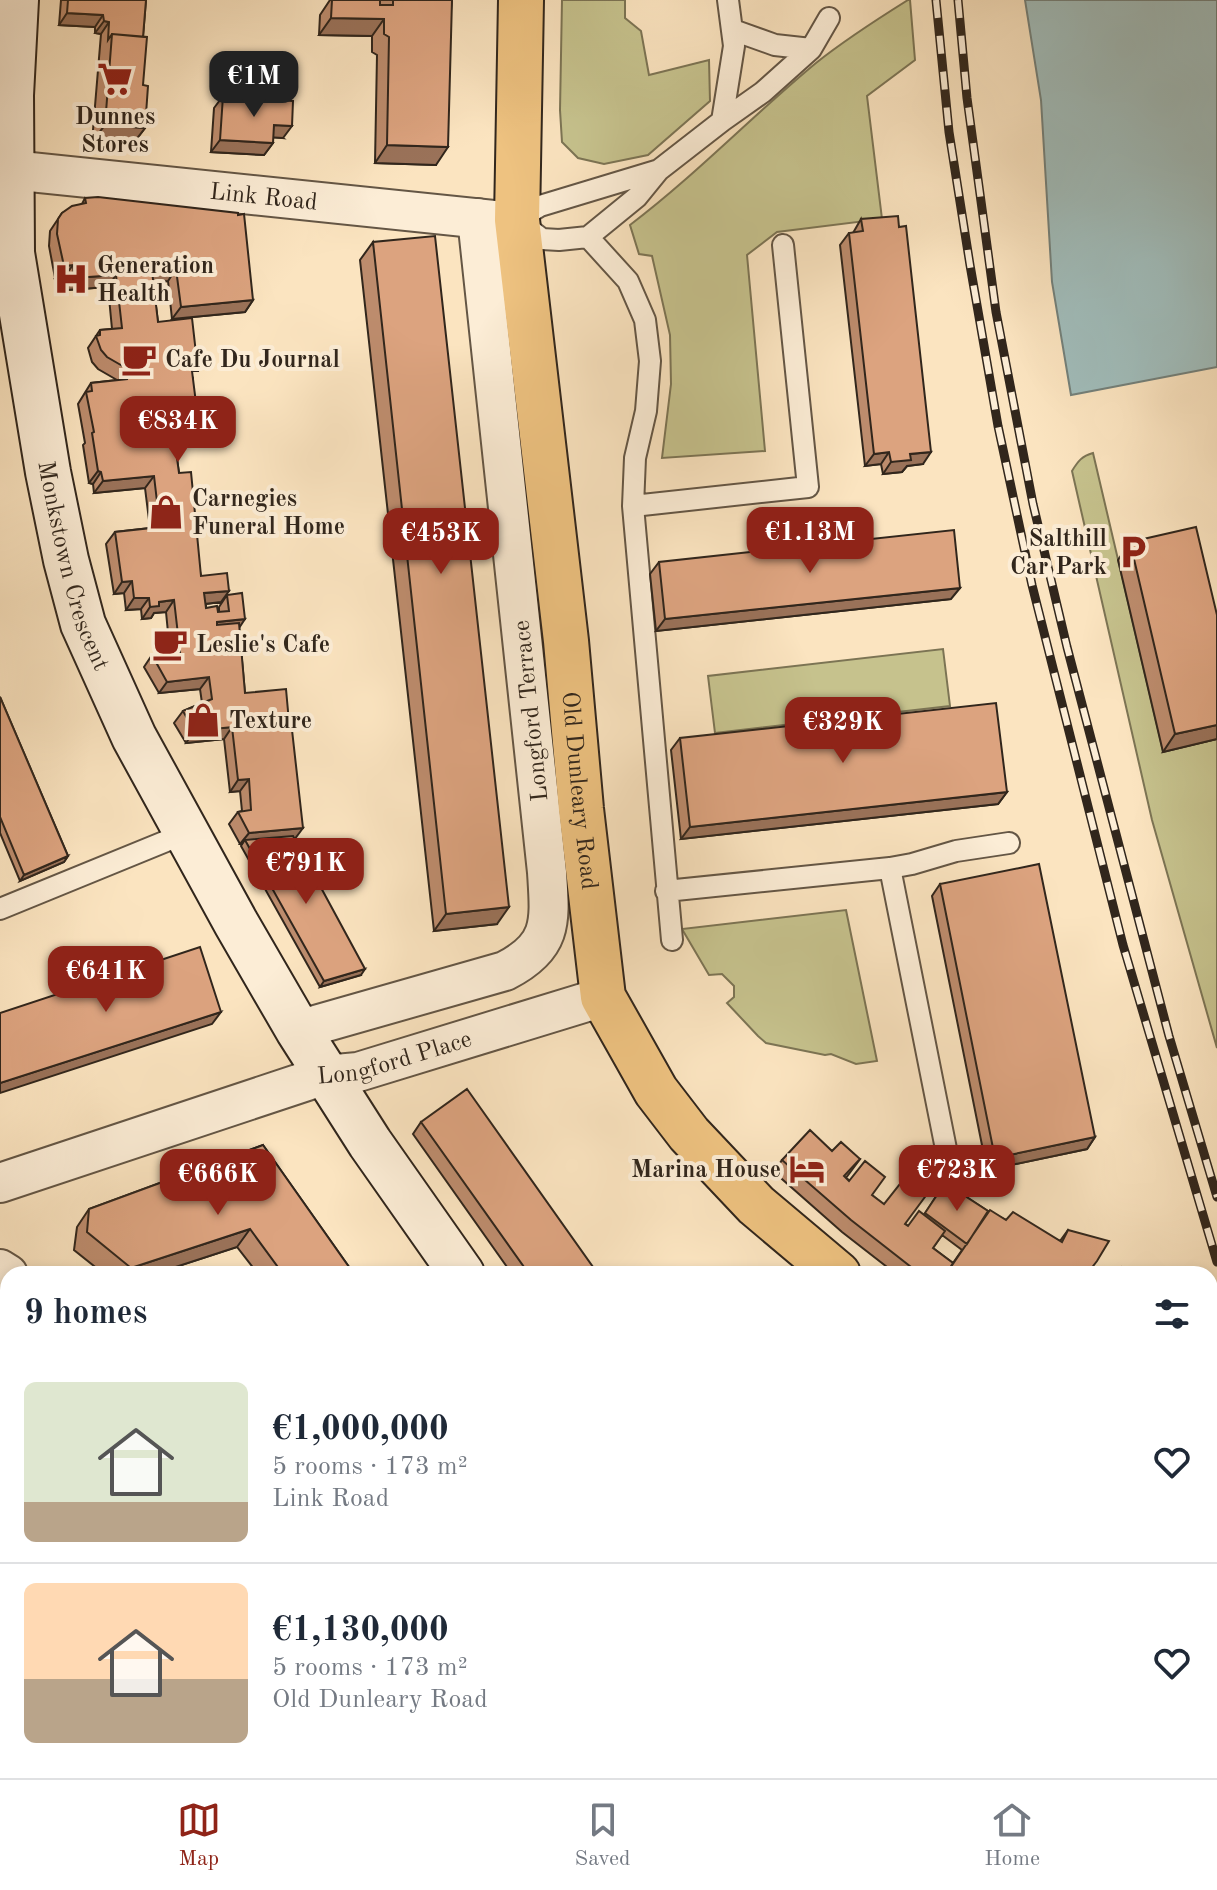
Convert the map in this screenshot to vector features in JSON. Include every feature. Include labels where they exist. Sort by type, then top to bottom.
[{"type":"highway","name":"Longford Terrace","points":[[497,219],[521,0]]},
{"type":"highway","name":"Old Dunleary Road","points":[[497,219],[566,641],[581,809],[603,997],[656,1091],[689,1134],[756,1205],[828,1266]]},
{"type":"main road","name":"Monkstown Crescent","points":[[16,0],[11,95],[12,253],[63,545],[83,624],[134,737],[325,1075]]},
{"type":"main road","name":"Longford Place","points":[[325,1075],[456,1266]]},
{"type":"street","name":"Link Road","points":[[11,170],[497,219]]},
{"type":"street","name":"Longford Terrace","points":[[298,1030],[505,971],[525,961],[544,938],[549,910],[547,872],[497,219]]},
{"type":"street","name":"Longford Place","points":[[325,1075],[358,1072],[603,997]]},
{"type":"street","points":[[0,1183],[325,1075]]},
{"type":"lane","points":[[722,121],[734,46],[728,0]]},
{"type":"lane","points":[[497,219],[542,239],[588,237],[637,197],[659,170],[763,92],[811,49],[829,18]]},
{"type":"lane","points":[[733,30],[775,45],[811,49]]},
{"type":"lane","points":[[497,219],[659,170]]},
{"type":"lane","points":[[588,237],[628,281],[645,320],[650,361],[646,411],[635,458],[633,506],[672,940]]},
{"type":"lane","points":[[633,506],[808,487],[783,245]]},
{"type":"lane","points":[[0,909],[186,833]]},
{"type":"lane","points":[[666,891],[890,868],[956,851],[1009,843]]},
{"type":"lane","points":[[890,868],[951,1174]]},
{"type":"shaded area","points":[[562,0],[625,0],[625,18],[641,31],[649,75],[709,60],[710,101],[648,155],[604,164],[578,158],[562,142]]},
{"type":"shaded area","points":[[908,0],[915,60],[867,96],[882,219],[777,232],[747,255],[765,451],[662,458],[671,384],[670,335],[652,256],[639,254],[630,225],[816,63]]},
{"type":"shaded area","points":[[1093,453],[1163,751],[1217,739],[1217,1048],[1152,820],[1072,471],[1081,459]]},
{"type":"shaded area","points":[[943,649],[950,706],[715,733],[708,676]]},
{"type":"shaded area","points":[[846,910],[877,1061],[856,1064],[831,1054],[766,1043],[727,1003],[734,997],[734,986],[722,974],[709,975],[682,929]]},
{"type":"water","points":[[1025,0],[1217,0],[1217,367],[1071,395],[1052,282],[1041,100]]},
{"type":"building","points":[[68,0],[146,0],[143,37],[112,34],[108,40],[109,22],[104,21],[103,15],[67,13]]},
{"type":"building","points":[[332,0],[380,0],[380,5],[393,5],[393,0],[452,0],[448,147],[387,145],[389,37],[384,34],[384,19],[331,18]]},
{"type":"building","points":[[112,34],[147,37],[143,85],[148,86],[145,128],[105,125]]},
{"type":"building","points":[[223,96],[293,101],[292,126],[274,125],[273,143],[220,140]]},
{"type":"building","points":[[85,198],[244,214],[253,300],[181,307],[176,269],[152,271],[158,322],[192,318],[198,371],[192,371],[198,419],[172,421],[179,473],[191,472],[201,576],[227,573],[229,591],[204,593],[206,608],[217,606],[218,612],[229,611],[227,595],[242,593],[245,619],[217,622],[217,625],[239,623],[245,693],[286,689],[303,828],[249,833],[238,812],[251,810],[249,779],[238,780],[232,727],[194,731],[183,711],[212,699],[209,677],[167,682],[152,655],[180,652],[174,600],[150,607],[149,598],[134,598],[132,581],[122,582],[115,532],[160,527],[154,476],[103,481],[98,471],[86,392],[92,391],[91,383],[127,379],[126,368],[107,357],[96,336],[100,335],[100,330],[122,328],[116,275],[74,278],[73,265],[64,266],[57,234],[58,219],[62,213],[72,206],[86,203]]},
{"type":"building","points":[[898,216],[899,227],[906,226],[931,452],[910,454],[911,460],[891,462],[889,452],[874,454],[849,233],[863,231],[861,219]]},
{"type":"building","points":[[435,236],[509,907],[446,914],[373,242]]},
{"type":"building","points":[[1196,527],[1217,615],[1217,725],[1175,734],[1130,542]]},
{"type":"building","points":[[954,530],[960,588],[665,619],[659,562]]},
{"type":"building","points":[[0,697],[68,856],[24,875],[0,817]]},
{"type":"building","points":[[996,703],[1007,792],[690,827],[680,738]]},
{"type":"building","points":[[293,836],[365,969],[324,981],[245,840]]},
{"type":"building","points":[[1039,864],[1095,1137],[995,1158],[940,884]]},
{"type":"building","points":[[200,947],[221,1012],[0,1083],[0,1013]]},
{"type":"building","points":[[467,1089],[592,1266],[523,1266],[421,1122]]},
{"type":"building","points":[[810,1130],[832,1151],[841,1142],[860,1159],[844,1176],[849,1181],[865,1161],[885,1177],[872,1195],[884,1204],[915,1165],[936,1182],[905,1224],[908,1226],[919,1211],[945,1231],[933,1248],[953,1263],[951,1266],[910,1266],[782,1160]]},
{"type":"building","points":[[263,1145],[348,1266],[277,1266],[250,1229],[137,1266],[129,1266],[87,1232],[89,1209]]},
{"type":"building","points":[[945,1183],[988,1211],[967,1244],[925,1213]]},
{"type":"building","points":[[990,1210],[1006,1220],[1013,1212],[1062,1242],[1068,1230],[1109,1241],[1093,1266],[952,1266]]},
{"type":"railway","points":[[936,0],[949,132],[970,265],[998,426],[1032,585],[1123,945],[1217,1262]]},
{"type":"railway","points":[[958,0],[967,98],[996,312],[1033,504],[1067,647],[1169,1036],[1217,1197]]},
{"type":"place","name":"Dunnes Stores","points":[[115,79]]},
{"type":"place","name":"Generation Health","points":[[71,279]]},
{"type":"place","name":"Cafe Du Journal","points":[[139,359]]},
{"type":"place","name":"Carnegies Funeral Home","points":[[166,512]]},
{"type":"place","name":"Salthill Car Park","points":[[1133,552]]},
{"type":"place","name":"Leslie's Cafe","points":[[170,644]]},
{"type":"place","name":"Texture","points":[[203,720]]},
{"type":"place","name":"Marina House","points":[[807,1169]]}]
